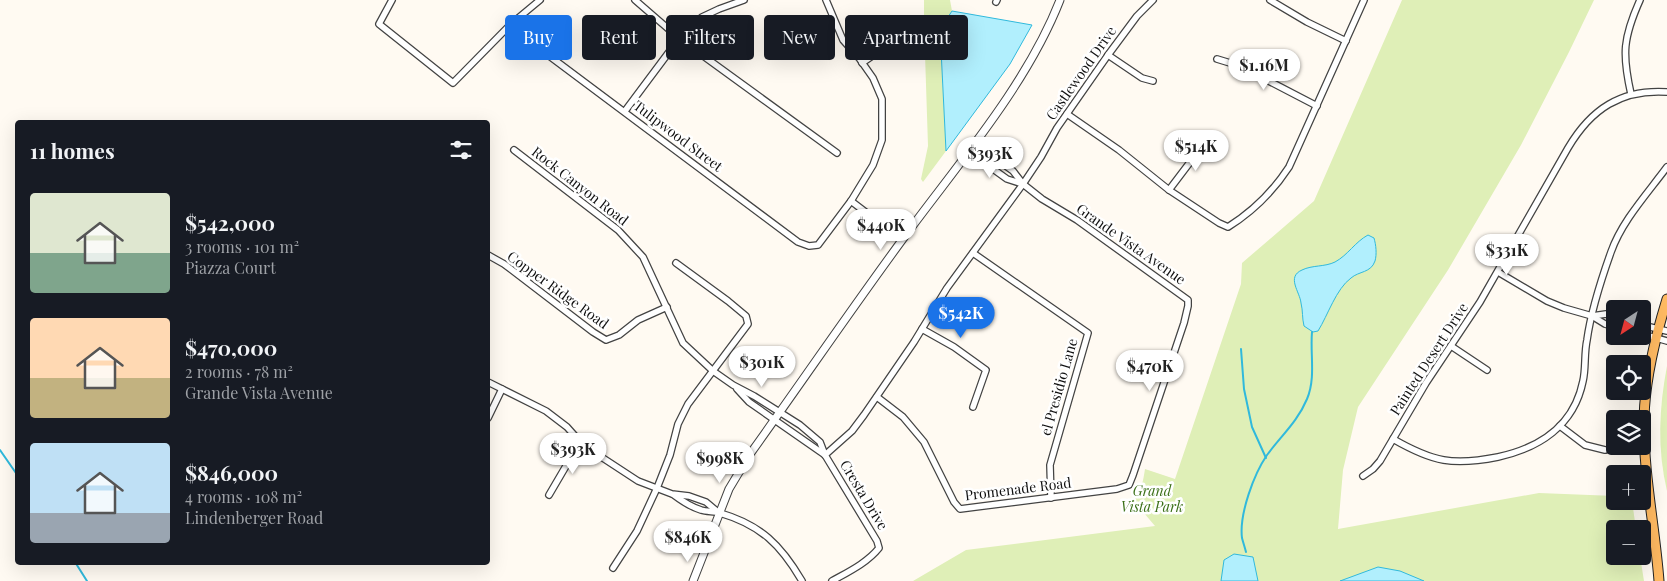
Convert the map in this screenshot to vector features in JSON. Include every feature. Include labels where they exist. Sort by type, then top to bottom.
[{"type":"main road","points":[[1659,581],[1646,474],[1644,418],[1648,383],[1667,299]]},
{"type":"street","points":[[392,0],[379,24],[453,83],[510,24],[540,0]]},
{"type":"street","points":[[635,0],[666,27]]},
{"type":"street","points":[[706,15],[744,0]]},
{"type":"street","points":[[826,0],[843,40],[874,78],[882,99],[882,140],[873,165],[851,201],[902,240]]},
{"type":"street","points":[[693,581],[719,512],[742,466],[1030,62],[1060,0]]},
{"type":"street","name":"Castlewood Drive","points":[[825,455],[852,431],[877,397],[947,288],[1023,184],[1108,54],[1137,16],[1153,0]]},
{"type":"street","points":[[1270,0],[1307,22],[1346,41]]},
{"type":"street","points":[[1067,114],[1119,150],[1169,190],[1228,227],[1276,186],[1283,177],[1294,158],[1364,0]]},
{"type":"street","points":[[1631,94],[1625,69],[1625,44],[1631,21],[1640,0]]},
{"type":"street","points":[[1108,54],[1142,78],[1153,81]]},
{"type":"street","points":[[625,112],[666,58]]},
{"type":"street","points":[[1217,59],[1240,66],[1316,106]]},
{"type":"street","name":"Tulipwood Street","points":[[555,60],[798,242],[810,246],[818,245],[851,201]]},
{"type":"street","points":[[709,60],[837,154]]},
{"type":"street","points":[[862,63],[866,60]]},
{"type":"street","name":"Painted Desert Drive","points":[[1363,476],[1380,461],[1394,439],[1426,384],[1498,272],[1579,131],[1589,119],[1614,101],[1631,94],[1648,91],[1667,92]]},
{"type":"street","name":"Grande Vista Avenue","points":[[974,142],[1013,171],[1023,184],[1042,199],[1095,232],[1188,300],[1184,323],[1129,485]]},
{"type":"street","points":[[1169,190],[1194,157],[1212,143]]},
{"type":"street","name":"Rock Canyon Road","points":[[514,150],[618,230],[643,257],[682,343],[713,371],[780,411]]},
{"type":"street","name":"Grande Vista Avenue","points":[[968,151],[1007,179],[1023,184]]},
{"type":"street","points":[[1394,439],[1432,458],[1466,462],[1523,450],[1542,441],[1560,426],[1580,391],[1584,375],[1587,338],[1611,251],[1624,225],[1667,167]]},
{"type":"street","name":"el Presidio Lane","points":[[972,253],[1088,334],[1050,465],[1051,498]]},
{"type":"street","name":"Copper Ridge Road","points":[[490,256],[504,264],[606,340],[619,335],[638,320],[667,307]]},
{"type":"street","points":[[613,568],[637,532],[657,488],[670,455],[678,424],[688,404],[748,324],[746,316],[676,263]]},
{"type":"street","points":[[1498,272],[1547,301],[1592,316],[1606,324]]},
{"type":"street","points":[[1592,316],[1606,314]]},
{"type":"street","points":[[922,329],[954,347],[986,370],[973,408]]},
{"type":"street","points":[[1660,333],[1667,341]]},
{"type":"street","points":[[1451,346],[1487,370]]},
{"type":"street","points":[[490,383],[546,411],[567,427],[583,445],[638,481],[672,494],[689,496],[706,502],[719,512],[750,526],[771,539],[784,553],[802,581]]},
{"type":"street","name":"Rock Canyon Road","points":[[734,385],[750,402],[775,419]]},
{"type":"street","points":[[490,414],[502,389]]},
{"type":"street","name":"Promenade Road","points":[[877,397],[903,416],[924,442],[954,502],[960,509],[1117,489],[1129,485]]},
{"type":"street","name":"Cresta Drive","points":[[780,411],[820,442],[825,455],[878,541],[879,548],[873,555],[832,581]]},
{"type":"street","name":"Cresta Drive","points":[[775,419],[825,455]]},
{"type":"street","points":[[1560,426],[1586,445],[1605,450]]},
{"type":"street","points":[[549,495],[566,466],[583,445]]},
{"type":"green space","points":[[924,0],[950,0],[952,11],[949,15],[924,15]]},
{"type":"green space","name":"Grand Vista Park","points":[[1402,0],[1594,0],[1521,145],[1448,270],[1358,407],[1343,470],[1338,529],[1539,493],[1606,496],[1606,510],[1633,510],[1635,520],[1606,520],[1606,565],[1641,565],[1644,581],[913,581],[966,550],[1155,526],[1132,499],[1140,489],[1145,469],[1175,479],[1241,284],[1242,263],[1314,201]]},
{"type":"green space","points":[[925,60],[942,60],[946,151],[923,182],[921,179],[928,146]]},
{"type":"green space","points":[[1667,366],[1667,491],[1660,444],[1660,428]]},
{"type":"water","points":[[952,11],[1032,25],[1010,64],[946,151],[942,60],[968,60],[968,15],[949,15]]},
{"type":"water","points":[[1368,235],[1374,238],[1375,244],[1376,255],[1373,265],[1346,283],[1337,295],[1318,331],[1313,332],[1304,326],[1302,306],[1294,281],[1297,273],[1306,268],[1335,262]]},
{"type":"water","points":[[1234,554],[1253,557],[1258,581],[1221,581],[1224,560]]},
{"type":"water","points":[[1378,567],[1400,571],[1424,581],[1340,581]]},
{"type":"waterway","points":[[1246,552],[1242,538],[1243,518],[1253,483],[1262,463],[1299,414],[1310,391],[1312,332]]},
{"type":"waterway","points":[[1241,349],[1244,389],[1252,427],[1266,458]]},
{"type":"waterway","points":[[0,450],[15,472]]},
{"type":"waterway","points":[[77,565],[87,581]]}]
